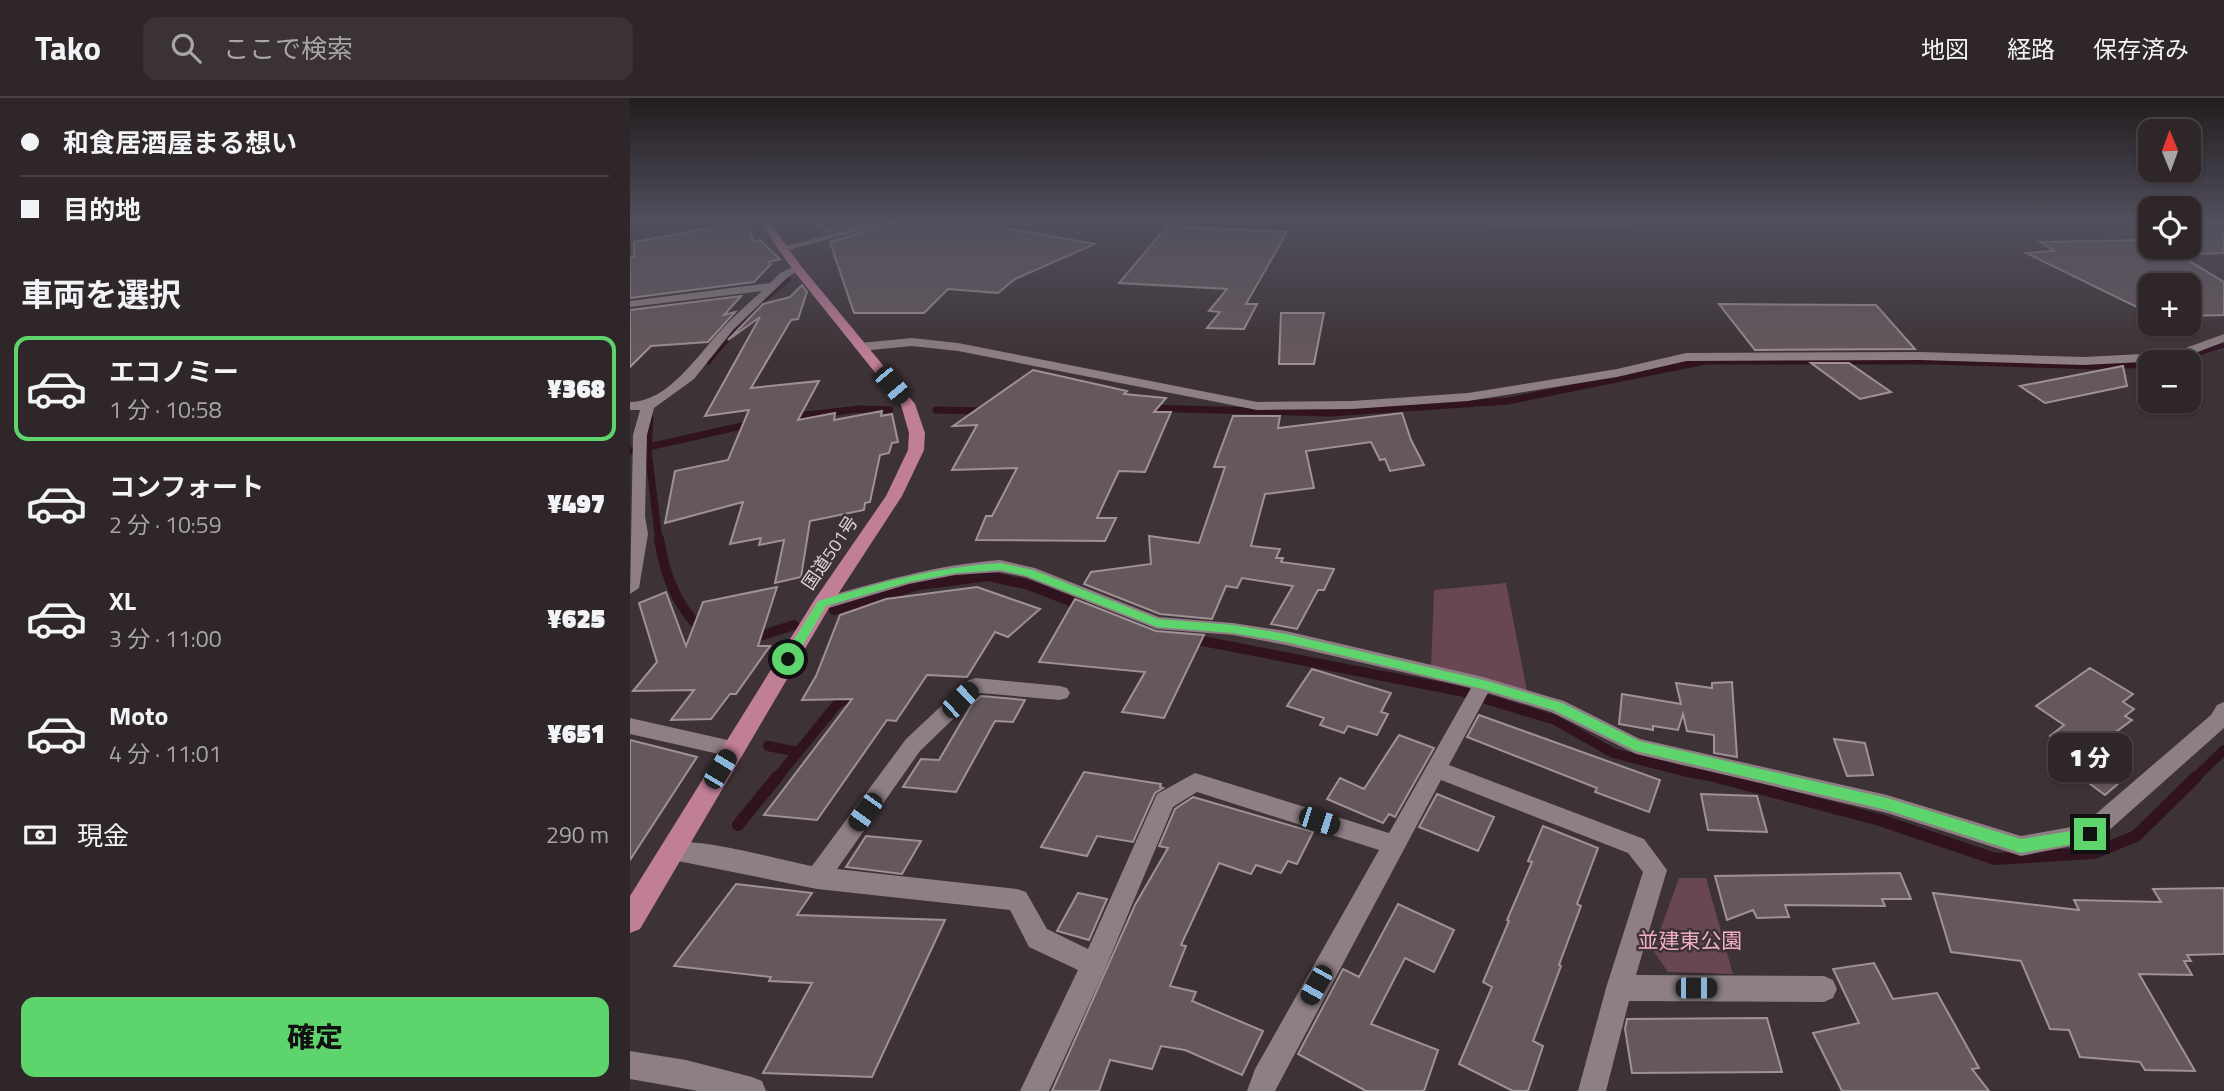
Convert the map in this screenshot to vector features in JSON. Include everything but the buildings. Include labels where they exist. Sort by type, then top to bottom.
[{"type":"highway","name":"国道501号","points":[[630,920],[822,604],[894,496],[916,450],[917,433],[908,404],[797,268]]},
{"type":"street","points":[[630,406],[648,406],[689,376],[730,328],[784,275],[797,268]]},
{"type":"street","points":[[630,304],[773,286]]},
{"type":"street","points":[[860,347],[912,342],[958,347],[1257,406],[1292,407],[1468,397],[1617,373],[1686,357],[1920,356],[2084,361],[2161,357],[2224,338]]},
{"type":"street","points":[[630,588],[640,534],[634,517],[640,435],[648,406]]},
{"type":"street","points":[[822,604],[908,579],[956,569],[1000,566],[1029,572],[1157,623],[1233,629],[1286,638],[1477,694],[1557,706],[1636,746],[1887,804],[2021,846],[2090,834],[2218,721],[2224,710]]},
{"type":"street","points":[[817,878],[913,745],[976,685],[1060,693]]},
{"type":"street","points":[[1261,1091],[1392,844],[1477,694]]},
{"type":"street","points":[[630,726],[732,749]]},
{"type":"street","points":[[1435,769],[1636,846],[1655,870],[1619,988],[1592,1091]]},
{"type":"street","points":[[1034,1091],[1094,965],[1165,801],[1195,782],[1392,844]]},
{"type":"street","points":[[671,851],[702,854],[817,878],[1017,900],[1038,938],[1094,965]]},
{"type":"street","points":[[1619,988],[1824,989]]},
{"type":"street","points":[[630,1065],[686,1074],[752,1091]]},
{"type":"green space","points":[[1506,583],[1527,691],[1431,667],[1434,590]]},
{"type":"green space","name":"並建東公園","points":[[1679,878],[1706,878],[1733,974],[1668,972],[1653,950]]},
{"type":"waterway","points":[[710,359],[757,306],[788,280]]},
{"type":"waterway","points":[[2201,352],[2224,345]]},
{"type":"waterway","points":[[708,361],[711,357]]},
{"type":"waterway","points":[[1146,408],[1330,413],[1508,401],[1705,361],[2138,365]]},
{"type":"waterway","points":[[789,417],[859,409],[890,410]]},
{"type":"waterway","points":[[936,410],[985,411]]},
{"type":"waterway","points":[[648,447],[650,418]]},
{"type":"waterway","points":[[648,447],[755,423]]},
{"type":"waterway","points":[[630,451],[648,447]]},
{"type":"waterway","points":[[648,447],[659,541]]},
{"type":"waterway","points":[[659,539],[673,589],[686,611],[703,631]]},
{"type":"waterway","points":[[834,610],[919,585],[988,576],[1029,585],[1083,606]]},
{"type":"waterway","points":[[753,638],[794,625]]},
{"type":"waterway","points":[[1192,639],[1460,691],[1555,720],[1613,753],[1720,778]]},
{"type":"waterway","points":[[776,779],[838,703],[857,694]]},
{"type":"waterway","points":[[768,746],[798,752]]},
{"type":"waterway","points":[[2194,779],[2224,750]]},
{"type":"waterway","points":[[738,825],[777,777]]},
{"type":"waterway","points":[[1720,778],[1880,820],[1995,859],[2094,853],[2136,836],[2196,777]]},
{"type":"waterway","points":[[1720,778],[1727,779]]},
{"type":"route","points":[[788,659],[822,604],[908,579],[956,569],[1000,566],[1029,572],[1157,623],[1233,629],[1286,638],[1483,684],[1557,706],[1636,746],[1887,804],[2021,846],[2090,834]]}]
